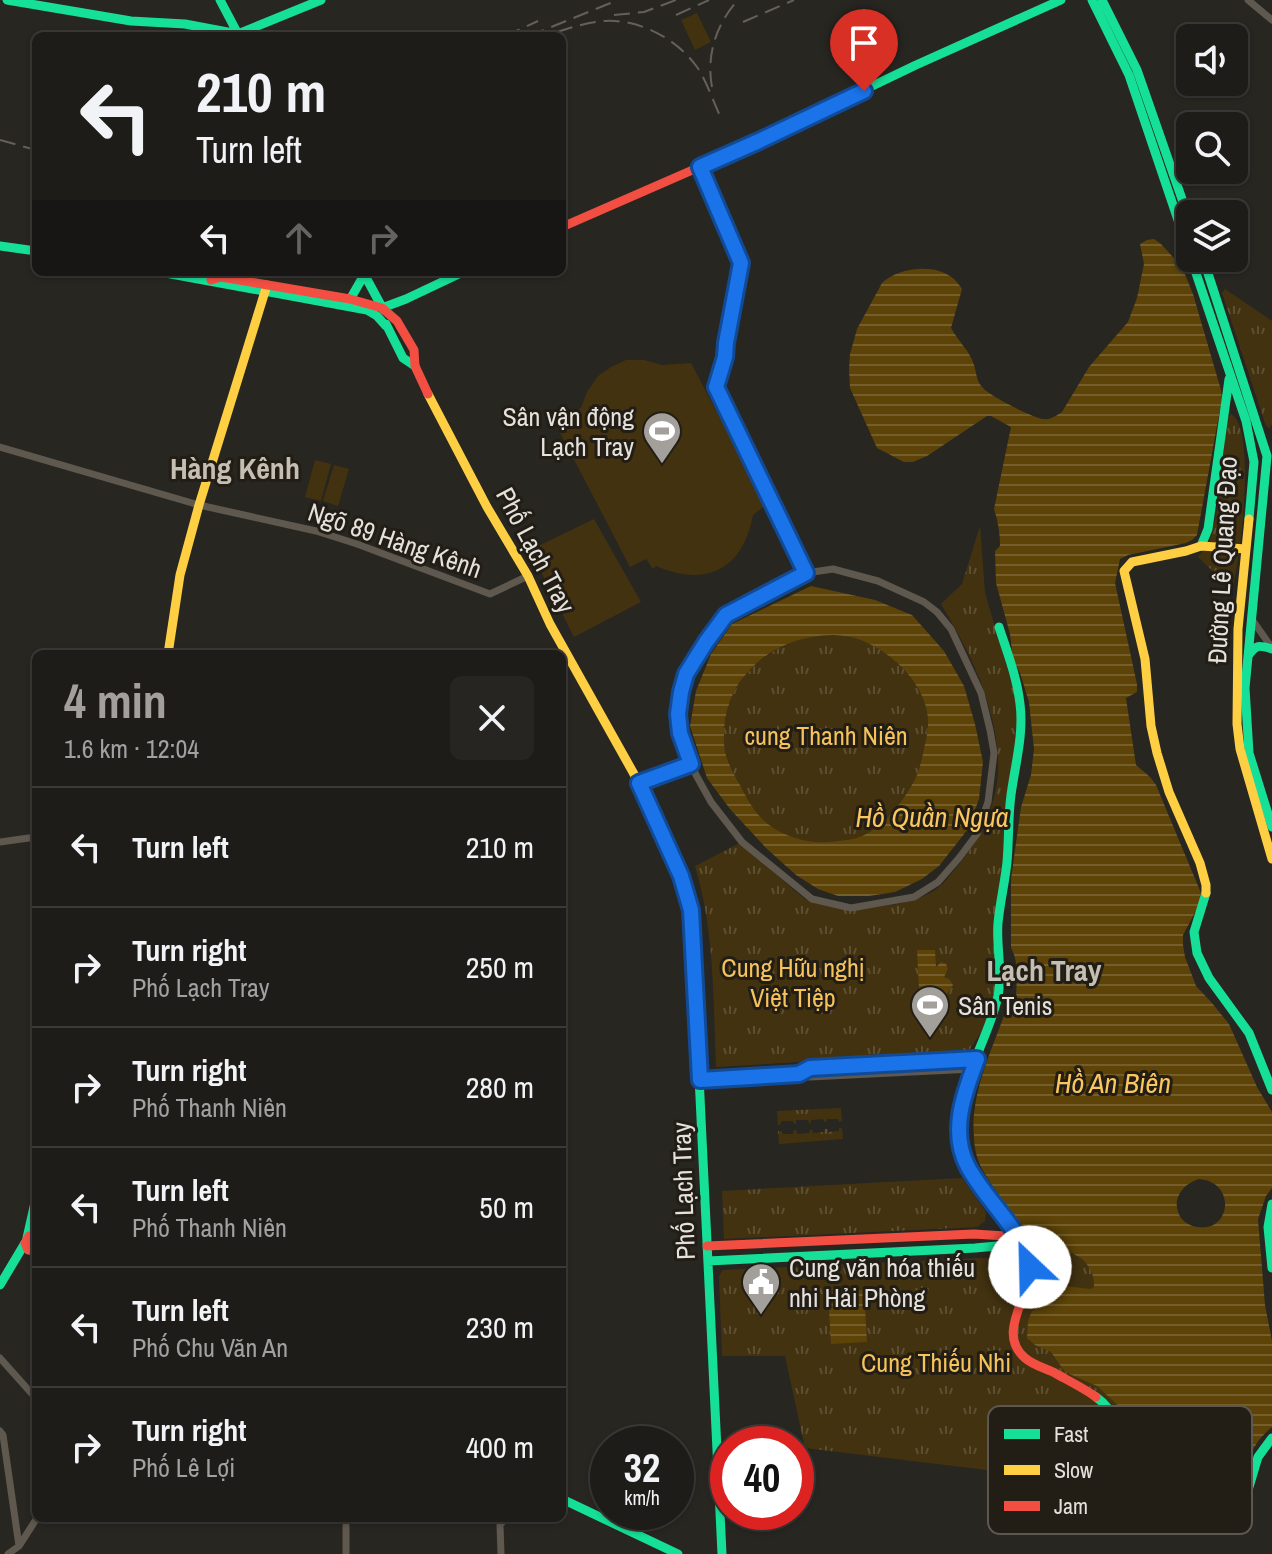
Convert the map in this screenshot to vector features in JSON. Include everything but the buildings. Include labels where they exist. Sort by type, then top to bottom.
[{"type":"street","points":[[7,0],[131,21],[185,24],[224,32]]},
{"type":"street","points":[[220,0],[236,32]]},
{"type":"street","points":[[245,32],[321,0]]},
{"type":"street","points":[[566,225],[794,125],[916,65],[1061,0]]},
{"type":"street","name":"Đường Lê Quang Đạo","points":[[1092,0],[1129,75],[1246,421],[1254,462],[1239,616],[1237,724],[1240,749],[1272,859]]},
{"type":"street","points":[[1102,0],[1137,70],[1182,200]]},
{"type":"street","points":[[1248,0],[1272,20]]},
{"type":"street","points":[[700,167],[741,263],[725,357],[716,387],[806,573]]},
{"type":"street","points":[[0,246],[32,250]]},
{"type":"street","name":"Đường Lê Quang Đạo","points":[[1207,272],[1267,456],[1245,688],[1249,753],[1272,827]]},
{"type":"street","points":[[186,276],[211,280],[220,285],[266,288],[382,308],[455,276]]},
{"type":"street","points":[[348,302],[362,276]]},
{"type":"street","points":[[366,276],[382,308]]},
{"type":"street","points":[[169,650],[180,575],[266,288]]},
{"type":"street","points":[[348,302],[377,316],[386,326]]},
{"type":"street","name":"Phố Lạch Tray","points":[[382,308],[386,326],[403,358],[415,366]]},
{"type":"street","name":"Phố Lạch Tray","points":[[382,308],[400,324],[414,350],[415,366],[565,650]]},
{"type":"street","points":[[1201,546],[1208,529],[1233,356]]},
{"type":"street","points":[[1254,462],[1267,456],[1272,443]]},
{"type":"street","name":"Ngõ 89 Hàng Kênh","points":[[0,447],[199,505],[316,531],[490,594],[528,576]]},
{"type":"street","points":[[1246,549],[1201,546],[1132,562],[1124,571],[1147,671],[1151,727],[1157,753],[1166,784],[1206,880],[1205,903],[1193,931],[1194,942],[1204,970],[1250,1034],[1272,1090]]},
{"type":"street","points":[[833,569],[878,581],[924,602],[951,629],[981,693],[994,753],[988,802],[977,834],[959,858],[938,882],[914,897],[851,908],[812,899],[742,842],[711,802],[691,764],[680,733],[678,714],[686,674],[726,615],[806,573],[833,569]]},
{"type":"street","points":[[1239,616],[1251,618],[1272,648]]},
{"type":"street","points":[[999,627],[1018,690],[1021,714],[998,927],[999,983],[993,1016],[960,1111],[958,1131],[962,1155],[969,1169],[1030,1260],[1027,1290],[1012,1331],[1018,1353],[1094,1395],[1107,1406]]},
{"type":"street","points":[[1248,656],[1259,645],[1272,648]]},
{"type":"street","name":"Phố Lạch Tray","points":[[566,653],[639,783],[676,862],[691,910],[722,1554]]},
{"type":"street","points":[[639,783],[691,764]]},
{"type":"street","points":[[0,842],[32,838]]},
{"type":"street","points":[[900,1063],[901,1073]]},
{"type":"street","points":[[799,1074],[810,1068],[862,1065],[975,1064]]},
{"type":"street","points":[[700,1080],[799,1074],[810,1077],[901,1073],[975,1064]]},
{"type":"street","points":[[862,1065],[862,1075]]},
{"type":"street","points":[[1272,1204],[1268,1224],[1272,1268]]},
{"type":"street","points":[[0,1285],[31,1242],[32,1213]]},
{"type":"street","points":[[707,1246],[974,1234],[1005,1236],[1016,1240]]},
{"type":"street","points":[[865,1239],[865,1253]]},
{"type":"street","points":[[708,1261],[975,1248],[1008,1245],[1016,1240]]},
{"type":"street","points":[[0,1358],[32,1394]]},
{"type":"street","points":[[0,1431],[19,1546]]},
{"type":"street","points":[[1252,1477],[1257,1458],[1272,1438]]},
{"type":"street","points":[[566,1501],[678,1554]]},
{"type":"street","points":[[8,1554],[19,1546],[34,1522]]},
{"type":"street","points":[[501,1554],[500,1525],[503,1522]]},
{"type":"street","points":[[346,1526],[346,1554]]},
{"type":"green space","points":[[697,13],[711,42],[695,50],[681,20]]},
{"type":"green space","points":[[1225,289],[1272,321],[1270,428],[1266,426],[1222,293]]},
{"type":"green space","name":"Sân vận động Lạch Tray","points":[[626,360],[644,360],[662,365],[691,363],[766,505],[753,515],[741,549],[720,569],[691,575],[656,566],[653,569],[646,559],[630,567],[555,423],[581,408],[598,376]]},
{"type":"green space","points":[[1231,414],[1239,425],[1245,468],[1242,523],[1233,586],[1225,583],[1198,557],[1206,548],[1214,525],[1227,418]]},
{"type":"green space","points":[[315,460],[331,464],[321,501],[305,497]]},
{"type":"green space","points":[[334,465],[349,469],[338,506],[323,501]]},
{"type":"green space","points":[[594,519],[641,602],[574,637],[530,550]]},
{"type":"green space","name":"Cung Hữu nghị Việt Tiệp","points":[[980,526],[985,593],[1021,714],[996,927],[999,956],[995,1000],[987,1023],[968,1052],[716,1067],[710,941],[695,866],[742,842],[811,902],[857,908],[892,905],[938,888],[980,834],[996,789],[996,736],[979,677],[941,604],[962,584]]},
{"type":"green space","name":"cung Thanh Niên","points":[[833,634],[866,642],[895,660],[917,686],[924,701],[928,717],[927,733],[917,775],[902,800],[881,824],[856,838],[810,841],[776,829],[763,820],[752,806],[725,752],[725,720],[735,690],[756,664],[775,650],[797,641]]},
{"type":"green space","points":[[841,1108],[842,1121],[839,1122],[838,1119],[827,1119],[826,1122],[823,1119],[811,1120],[811,1123],[796,1120],[796,1124],[781,1121],[778,1125],[777,1111]]},
{"type":"green space","points":[[842,1128],[843,1139],[779,1144],[778,1131],[793,1134],[796,1130],[797,1134],[809,1133],[810,1130],[813,1133],[824,1132],[825,1129],[828,1132],[839,1131]]},
{"type":"green space","points":[[962,1178],[986,1212],[985,1221],[977,1227],[724,1239],[722,1191]]},
{"type":"green space","name":"Cung Thiếu Nhi","points":[[1036,1237],[1077,1256],[1098,1273],[1099,1381],[1122,1406],[988,1406],[988,1470],[814,1449],[814,1426],[800,1426],[785,1356],[722,1356],[719,1276],[723,1270],[1021,1256],[1030,1239]]},
{"type":"water","name":"Hồ An Biên","points":[[1154,239],[1176,260],[1176,272],[1184,272],[1222,399],[1197,535],[1186,543],[1120,559],[1115,583],[1137,684],[1137,692],[1126,698],[1136,765],[1156,785],[1201,893],[1199,905],[1183,935],[1185,957],[1196,986],[1229,1024],[1257,1087],[1272,1112],[1272,1188],[1258,1219],[1265,1305],[1272,1341],[1272,1427],[1252,1453],[1252,1406],[1119,1406],[1097,1386],[1065,1372],[1051,1352],[1027,1338],[1032,1311],[1042,1307],[1048,1288],[1054,1285],[1094,1287],[1093,1275],[1081,1259],[1033,1236],[1021,1223],[981,1167],[974,1141],[978,1090],[1005,1013],[1016,1000],[1017,967],[1011,948],[1011,879],[1021,807],[1031,775],[1034,749],[1029,702],[1013,659],[1010,634],[996,583],[995,551],[1000,541],[994,509],[1011,427],[987,416],[927,456],[904,462],[877,448],[850,388],[850,354],[857,329],[882,283],[898,273],[928,269],[946,274],[962,289],[951,328],[970,355],[981,385],[987,392],[1032,415],[1044,419],[1054,417],[1062,412],[1089,367],[1128,322],[1144,264],[1140,244]],"holes":[[[1199,1179],[1211,1182],[1224,1197],[1223,1215],[1208,1227],[1188,1224],[1178,1212],[1177,1200],[1183,1189]]]},
{"type":"water","name":"Hồ Quần Ngựa","points":[[811,586],[875,600],[912,615],[944,651],[964,686],[983,762],[979,799],[968,829],[939,866],[922,879],[895,892],[838,896],[818,889],[796,875],[730,809],[707,778],[690,726],[696,691],[711,654],[732,624]],"holes":[[[835,635],[866,642],[895,660],[917,687],[924,702],[928,718],[927,734],[917,775],[902,800],[881,824],[856,838],[810,841],[776,829],[763,820],[752,806],[726,756],[725,720],[740,681],[765,656],[797,641]]]},
{"type":"water","points":[[917,950],[935,950],[936,967],[941,962],[948,969],[944,977],[953,985],[947,994],[937,993],[937,1007],[920,1007]]},
{"type":"water","points":[[864,1290],[867,1342],[831,1344],[828,1292]]},
{"type":"railway","points":[[539,32],[618,0]]},
{"type":"railway","points":[[614,15],[644,12],[676,0]]},
{"type":"railway","points":[[676,15],[709,0]]},
{"type":"railway","points":[[712,87],[710,64],[714,41],[724,19],[738,0]]},
{"type":"railway","points":[[743,22],[794,0]]},
{"type":"railway","points":[[514,32],[538,21]]},
{"type":"railway","points":[[557,32],[587,24],[618,21],[657,33],[679,48],[697,67],[721,118]]},
{"type":"railway","points":[[0,140],[32,149]]},
{"type":"traffic: fast","points":[[7,0],[131,21],[185,24],[227,32]]},
{"type":"traffic: fast","points":[[220,0],[237,32]]},
{"type":"traffic: fast","points":[[243,32],[321,0]]},
{"type":"traffic: fast","points":[[820,111],[1061,0]]},
{"type":"traffic: fast","points":[[1092,0],[1129,75],[1246,421],[1254,462],[1249,519]]},
{"type":"traffic: fast","points":[[1102,0],[1137,70],[1182,200]]},
{"type":"traffic: fast","points":[[0,246],[32,250]]},
{"type":"traffic: fast","points":[[1208,272],[1267,456],[1245,688],[1249,753],[1272,827]]},
{"type":"traffic: fast","points":[[182,276],[367,310],[386,326]]},
{"type":"traffic: fast","points":[[348,303],[363,276]]},
{"type":"traffic: fast","points":[[365,276],[383,309]]},
{"type":"traffic: fast","points":[[382,308],[455,276]]},
{"type":"traffic: fast","points":[[386,324],[403,358],[415,366]]},
{"type":"traffic: fast","points":[[1201,546],[1208,529],[1229,379]]},
{"type":"traffic: fast","points":[[992,1201],[966,1159],[959,1130],[963,1096],[998,996],[998,923],[1020,738],[1019,694],[999,627]]},
{"type":"traffic: fast","points":[[1248,656],[1258,646],[1272,649]]},
{"type":"traffic: fast","points":[[667,845],[691,910],[722,1554]]},
{"type":"traffic: fast","points":[[1206,893],[1194,932],[1197,953],[1209,978],[1249,1033],[1272,1090]]},
{"type":"traffic: fast","points":[[1272,1204],[1268,1227],[1272,1268]]},
{"type":"traffic: fast","points":[[27,1238],[32,1216]]},
{"type":"traffic: fast","points":[[708,1261],[975,1248],[1008,1245],[1013,1240]]},
{"type":"traffic: fast","points":[[0,1285],[25,1243]]},
{"type":"traffic: fast","points":[[1096,1397],[1106,1406]]},
{"type":"traffic: fast","points":[[1252,1477],[1258,1457],[1272,1438]]},
{"type":"traffic: fast","points":[[566,1501],[678,1554]]},
{"type":"traffic: slow","points":[[169,650],[180,575],[267,285]]},
{"type":"traffic: slow","points":[[428,394],[487,507],[528,576],[565,650]]},
{"type":"traffic: slow","points":[[1249,519],[1238,629],[1237,724],[1240,749],[1272,859]]},
{"type":"traffic: slow","points":[[1206,893],[1200,863],[1169,792],[1157,753],[1151,726],[1145,659],[1124,571],[1132,562],[1201,546],[1246,549]]},
{"type":"traffic: slow","points":[[566,653],[639,783],[667,845]]},
{"type":"traffic: jam","points":[[566,225],[820,111]]},
{"type":"traffic: jam","points":[[211,280],[221,277],[350,299],[382,308],[397,321],[414,350],[415,366],[428,394]]},
{"type":"traffic: jam","points":[[992,1201],[1019,1235],[1029,1258],[1030,1271],[1014,1323],[1016,1347],[1031,1363],[1096,1397]]},
{"type":"traffic: jam","points":[[707,1246],[974,1234],[1020,1240]]},
{"type":"traffic: jam","points":[[32,1236],[25,1243],[28,1250],[32,1250]]},
{"type":"place","name":"Sân vận động Lạch Tray","points":[[662,465]]},
{"type":"place","name":"Sân Tenis","points":[[930,1039]]},
{"type":"place","name":"Cung văn hóa thiếu nhi Hải Phòng","points":[[761,1316]]},
{"type":"district","name":"Hàng Kênh","points":[[235,468]]},
{"type":"district","name":"Lạch Tray","points":[[1044,970]]},
{"type":"route","points":[[864,91],[700,167],[741,263],[725,357],[716,387],[806,573],[726,615],[686,674],[681,692],[678,714],[680,733],[691,764],[639,783],[670,849],[691,910],[700,1080],[799,1074],[810,1068],[977,1059],[960,1111],[958,1131],[962,1155],[1022,1243],[1030,1267]]}]
